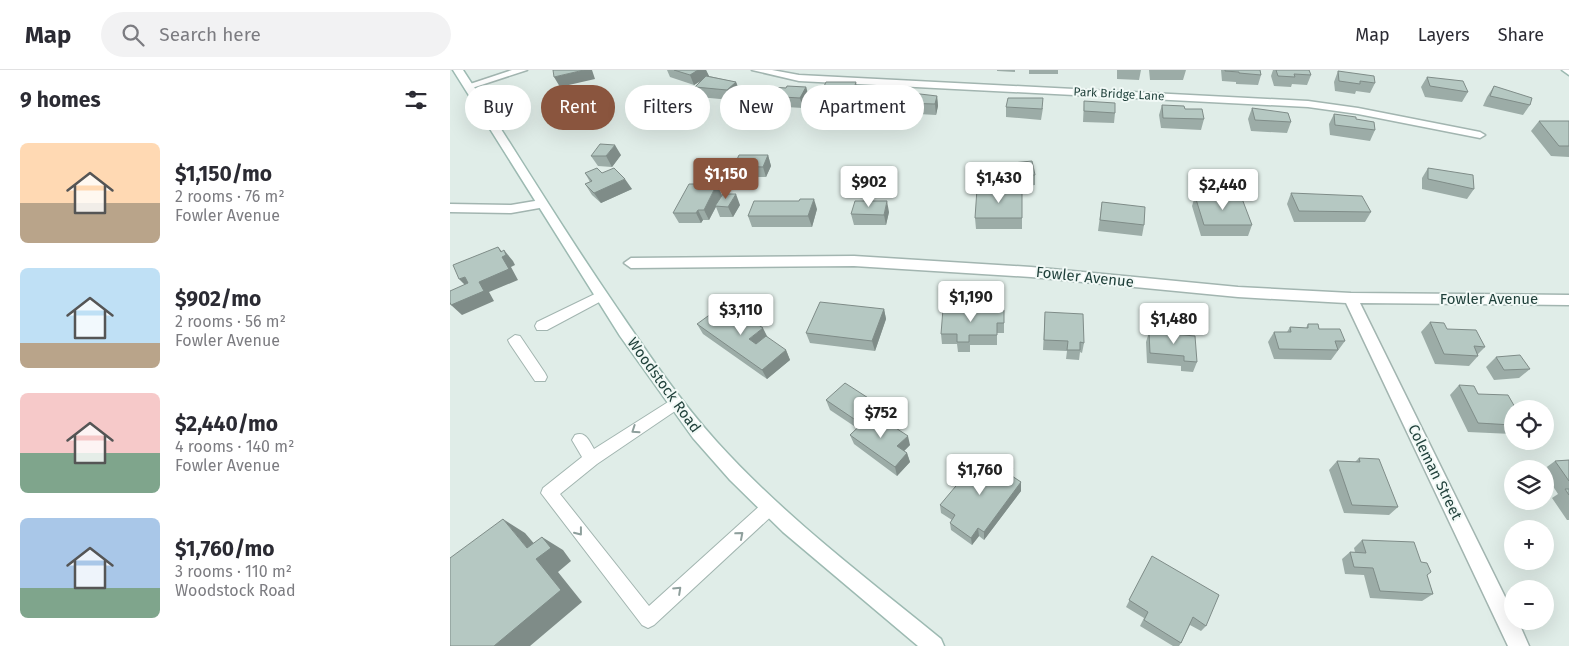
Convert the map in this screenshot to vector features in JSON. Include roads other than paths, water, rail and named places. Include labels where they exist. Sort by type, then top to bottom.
[{"type":"street","name":"Woodstock Road","points":[[458,70],[467,85]]},
{"type":"street","points":[[471,85],[522,70]]},
{"type":"street","name":"Park Bridge Lane","points":[[757,70],[799,78],[1308,104],[1358,110],[1480,135]]},
{"type":"street","name":"Woodstock Road","points":[[496,130],[601,296],[676,403],[711,448],[770,507],[837,567],[934,646]]},
{"type":"street","points":[[450,208],[511,209],[542,204]]},
{"type":"street","name":"Fowler Avenue","points":[[631,263],[854,261],[1031,272],[1238,292],[1351,298],[1569,300]]},
{"type":"street","name":"Coleman Street","points":[[1351,298],[1519,646]]},
{"type":"lane","points":[[542,326],[601,296]]},
{"type":"lane","points":[[515,340],[540,377]]},
{"type":"lane","points":[[676,403],[592,459],[549,493],[648,619],[770,507]]},
{"type":"lane","points":[[580,440],[592,459]]}]
